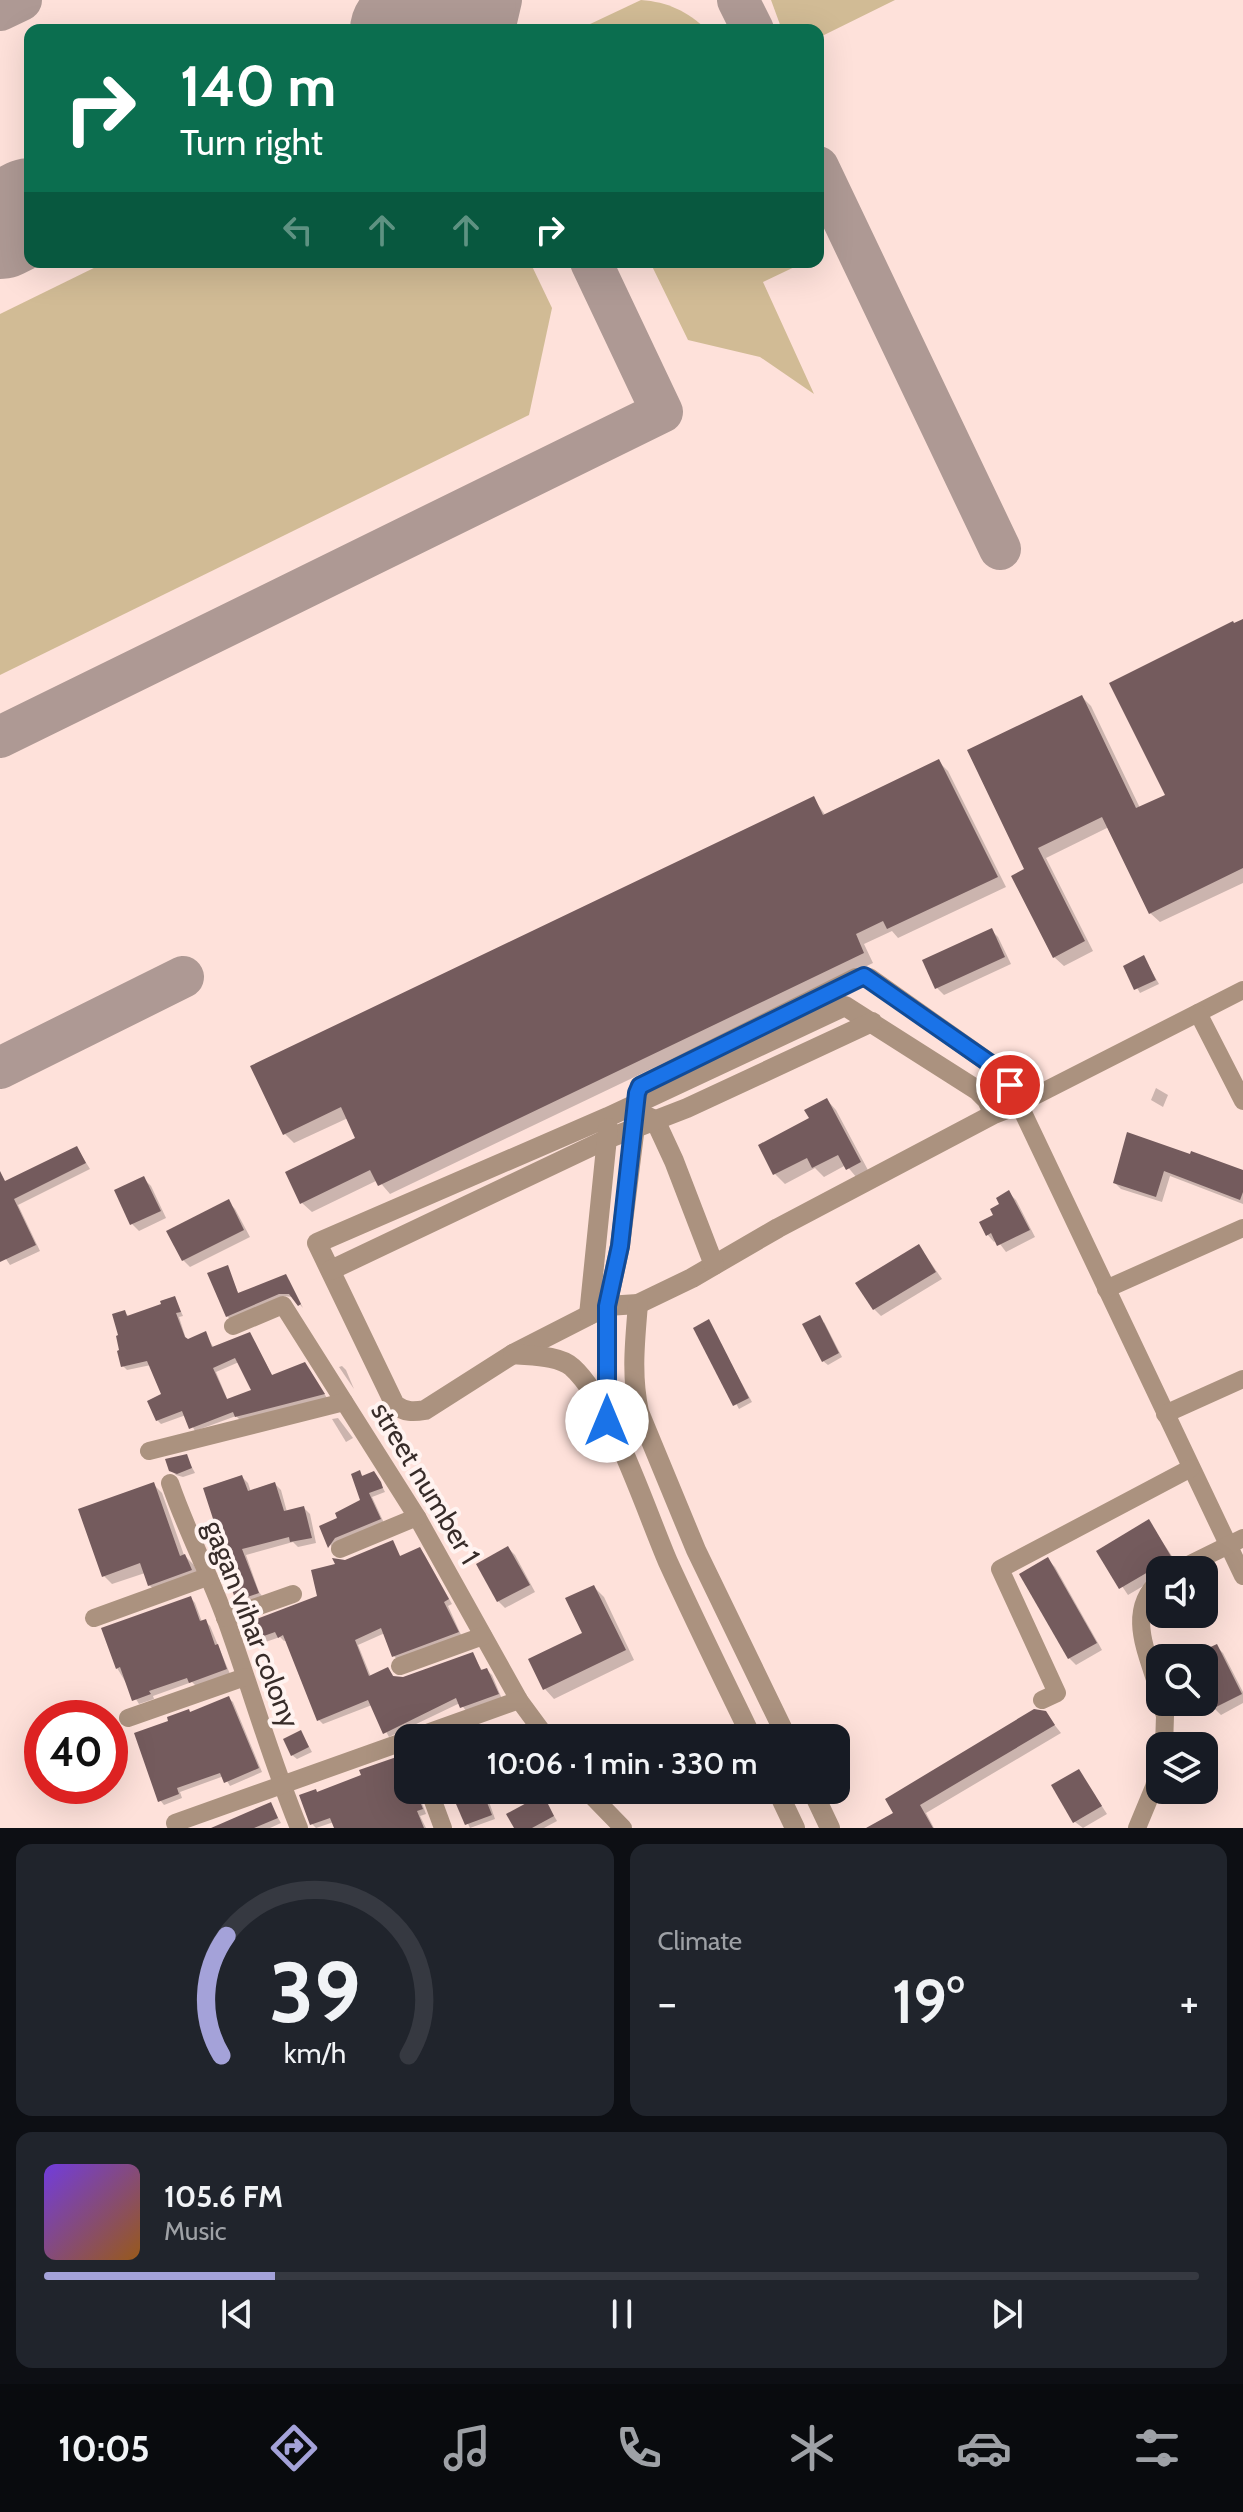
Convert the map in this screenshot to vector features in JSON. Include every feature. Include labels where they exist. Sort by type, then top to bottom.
[{"type":"street","points":[[598,1311],[620,1246],[640,1086],[856,978],[869,978],[1004,1076],[1191,1468],[1236,1542],[1243,1576]]},
{"type":"street","points":[[994,1114],[977,1090],[845,1006],[608,1117],[317,1243],[395,1405],[402,1410],[425,1410],[513,1354],[598,1311],[638,1304],[994,1114],[1243,990]]},
{"type":"street","points":[[1198,1013],[1243,1101]]},
{"type":"street","points":[[655,1120],[872,1022]]},
{"type":"street","points":[[607,1421],[598,1311],[608,1127],[619,1118],[648,1115],[655,1120],[714,1265]]},
{"type":"street","points":[[331,1270],[607,1139]]},
{"type":"street","points":[[1106,1289],[1243,1228]]},
{"type":"street","points":[[638,1304],[634,1387],[648,1437],[696,1550],[780,1724]]},
{"type":"street","name":"street number 1","points":[[233,1326],[283,1305],[417,1517],[519,1700],[537,1724]]},
{"type":"street","points":[[513,1354],[568,1364],[581,1377],[620,1448],[669,1564],[745,1724]]},
{"type":"street","points":[[1165,1414],[1243,1379]]},
{"type":"street","points":[[149,1451],[344,1402]]},
{"type":"street","points":[[620,1448],[648,1437]]},
{"type":"street","points":[[1042,1700],[1057,1693],[1000,1569],[1191,1468]]},
{"type":"street","name":"gagan vihar colony","points":[[170,1483],[225,1618],[281,1785],[299,1828]]},
{"type":"street","points":[[340,1549],[417,1517]]},
{"type":"street","points":[[1207,1556],[1236,1542]]},
{"type":"street","points":[[669,1564],[696,1550]]},
{"type":"street","points":[[94,1618],[207,1577]]},
{"type":"street","points":[[225,1618],[293,1594]]},
{"type":"street","points":[[1146,1598],[1139,1625],[1146,1649]]},
{"type":"street","points":[[400,1666],[483,1636]]},
{"type":"street","points":[[128,1718],[245,1677]]},
{"type":"street","points":[[453,1724],[519,1700]]},
{"type":"street","points":[[175,1823],[394,1745]]},
{"type":"street","points":[[434,1804],[443,1828]]},
{"type":"street","points":[[600,1804],[623,1828]]},
{"type":"street","points":[[784,1804],[795,1828]]},
{"type":"street","points":[[819,1804],[830,1828]]},
{"type":"street","points":[[1137,1828],[1147,1804]]},
{"type":"shaded area","points":[[641,0],[677,9],[700,24],[590,24]]},
{"type":"shaded area","points":[[771,0],[895,0],[824,35],[824,24],[780,24]]},
{"type":"shaded area","points":[[94,268],[533,268],[552,308],[529,415],[0,675],[0,314]]},
{"type":"shaded area","points":[[653,268],[792,268],[763,282],[814,394],[760,357],[688,340]]},
{"type":"building","points":[[1243,619],[1243,868],[1149,914],[1102,817],[1038,848],[1085,941],[1053,958],[1011,876],[1024,869],[967,750],[1082,695],[1136,808],[1165,795],[1109,683],[1233,621]]},
{"type":"building","points":[[939,759],[998,877],[887,929],[883,921],[856,934],[864,953],[378,1186],[370,1170],[300,1204],[285,1172],[355,1138],[341,1107],[283,1135],[250,1066],[814,796],[823,815]]},
{"type":"building","points":[[992,928],[1005,957],[935,989],[922,960]]},
{"type":"building","points":[[1144,955],[1156,980],[1134,990],[1123,966]]},
{"type":"building","points":[[827,1098],[861,1162],[846,1170],[838,1155],[812,1168],[807,1158],[773,1175],[758,1145],[809,1118],[804,1110]]},
{"type":"building","points":[[1127,1132],[1243,1170],[1240,1200],[1164,1171],[1156,1197],[1113,1183]]},
{"type":"building","points":[[77,1146],[86,1163],[14,1199],[36,1245],[0,1262],[0,1171],[5,1181]]},
{"type":"building","points":[[144,1176],[161,1211],[130,1225],[114,1190]]},
{"type":"building","points":[[1009,1190],[1030,1230],[997,1246],[991,1233],[986,1236],[979,1222],[993,1215],[990,1209],[999,1204],[996,1198]]},
{"type":"building","points":[[229,1199],[244,1230],[182,1261],[166,1231]]},
{"type":"building","points":[[919,1244],[936,1272],[873,1310],[855,1283]]},
{"type":"building","points":[[228,1265],[238,1293],[286,1274],[301,1304],[298,1306],[289,1294],[279,1294],[226,1317],[207,1273]]},
{"type":"building","points":[[175,1296],[181,1312],[176,1313],[188,1339],[206,1331],[212,1347],[250,1332],[272,1375],[305,1362],[325,1394],[235,1417],[233,1412],[189,1429],[182,1411],[156,1421],[147,1401],[161,1394],[147,1361],[121,1367],[112,1314],[125,1310],[127,1316],[161,1304],[160,1301]],"holes":[[[235,1358],[251,1390],[227,1399],[213,1368]]]},
{"type":"building","points":[[820,1315],[839,1353],[822,1362],[802,1324]]},
{"type":"building","points":[[709,1319],[749,1398],[733,1406],[693,1328]]},
{"type":"building","points":[[187,1454],[192,1468],[177,1474],[169,1471],[165,1459]]},
{"type":"building","points":[[360,1470],[362,1476],[374,1471],[381,1482],[383,1488],[369,1493],[381,1519],[335,1538],[328,1548],[319,1526],[337,1518],[335,1513],[360,1500],[351,1474]]},
{"type":"building","points":[[242,1475],[248,1491],[275,1482],[284,1511],[304,1506],[312,1538],[290,1542],[289,1537],[242,1549],[259,1593],[236,1601],[222,1562],[230,1559],[221,1527],[216,1528],[203,1488]]},
{"type":"building","points":[[154,1482],[180,1556],[185,1554],[192,1570],[148,1586],[140,1563],[102,1577],[78,1509]]},
{"type":"building","points":[[1149,1519],[1171,1556],[1146,1556],[1146,1573],[1119,1589],[1096,1551]]},
{"type":"building","points":[[393,1540],[400,1556],[420,1547],[449,1599],[444,1602],[459,1632],[392,1657],[381,1628],[355,1640],[369,1676],[388,1667],[393,1676],[403,1677],[473,1652],[481,1670],[487,1668],[499,1694],[460,1708],[456,1698],[403,1724],[394,1724],[394,1729],[383,1734],[368,1700],[317,1721],[283,1635],[278,1638],[275,1632],[247,1642],[241,1625],[317,1596],[311,1570],[335,1564],[332,1558],[345,1560]]},
{"type":"building","points":[[508,1546],[530,1585],[497,1602],[476,1564]]},
{"type":"building","points":[[1048,1557],[1097,1643],[1068,1659],[1019,1574]]},
{"type":"building","points":[[594,1585],[626,1650],[543,1690],[528,1659],[582,1633],[565,1598]]},
{"type":"building","points":[[191,1596],[200,1621],[206,1619],[227,1669],[189,1683],[187,1678],[149,1691],[151,1694],[132,1701],[101,1628]]},
{"type":"building","points":[[1218,1646],[1242,1694],[1218,1706]]},
{"type":"building","points":[[229,1696],[259,1768],[224,1783],[220,1773],[177,1788],[179,1794],[158,1802],[134,1733],[168,1721],[167,1717],[189,1709],[190,1712]]},
{"type":"building","points":[[1034,1709],[1046,1711],[1055,1725],[920,1805],[933,1828],[866,1828],[893,1813],[885,1799]]},
{"type":"building","points":[[301,1730],[309,1747],[291,1756],[283,1739]]},
{"type":"building","points":[[394,1758],[394,1804],[421,1804],[423,1809],[417,1811],[424,1828],[334,1828],[330,1818],[310,1825],[299,1795],[316,1789],[317,1792],[361,1775],[359,1770]]},
{"type":"building","points":[[1079,1769],[1102,1806],[1073,1823],[1051,1785]]},
{"type":"building","points":[[271,1802],[278,1818],[254,1828],[211,1828]]},
{"type":"building","points":[[456,1804],[488,1804],[492,1815],[465,1825]]},
{"type":"building","points":[[524,1804],[548,1804],[554,1816],[532,1828],[514,1828],[506,1814]]},
{"type":"taxiway","points":[[0,10],[21,0]]},
{"type":"taxiway","points":[[495,24],[501,0]]},
{"type":"taxiway","points":[[738,0],[750,24]]},
{"type":"taxiway","points":[[824,180],[1000,549]]},
{"type":"taxiway","points":[[0,737],[662,412],[594,268]]},
{"type":"taxiway","points":[[0,1068],[183,977]]},
{"type":"runway","points":[[415,24],[463,0]]},
{"type":"runway","points":[[0,226],[24,214]]},
{"type":"route","points":[[607,1421],[607,1306],[620,1246],[640,1086],[864,976],[995,1067],[1010,1085]]}]
